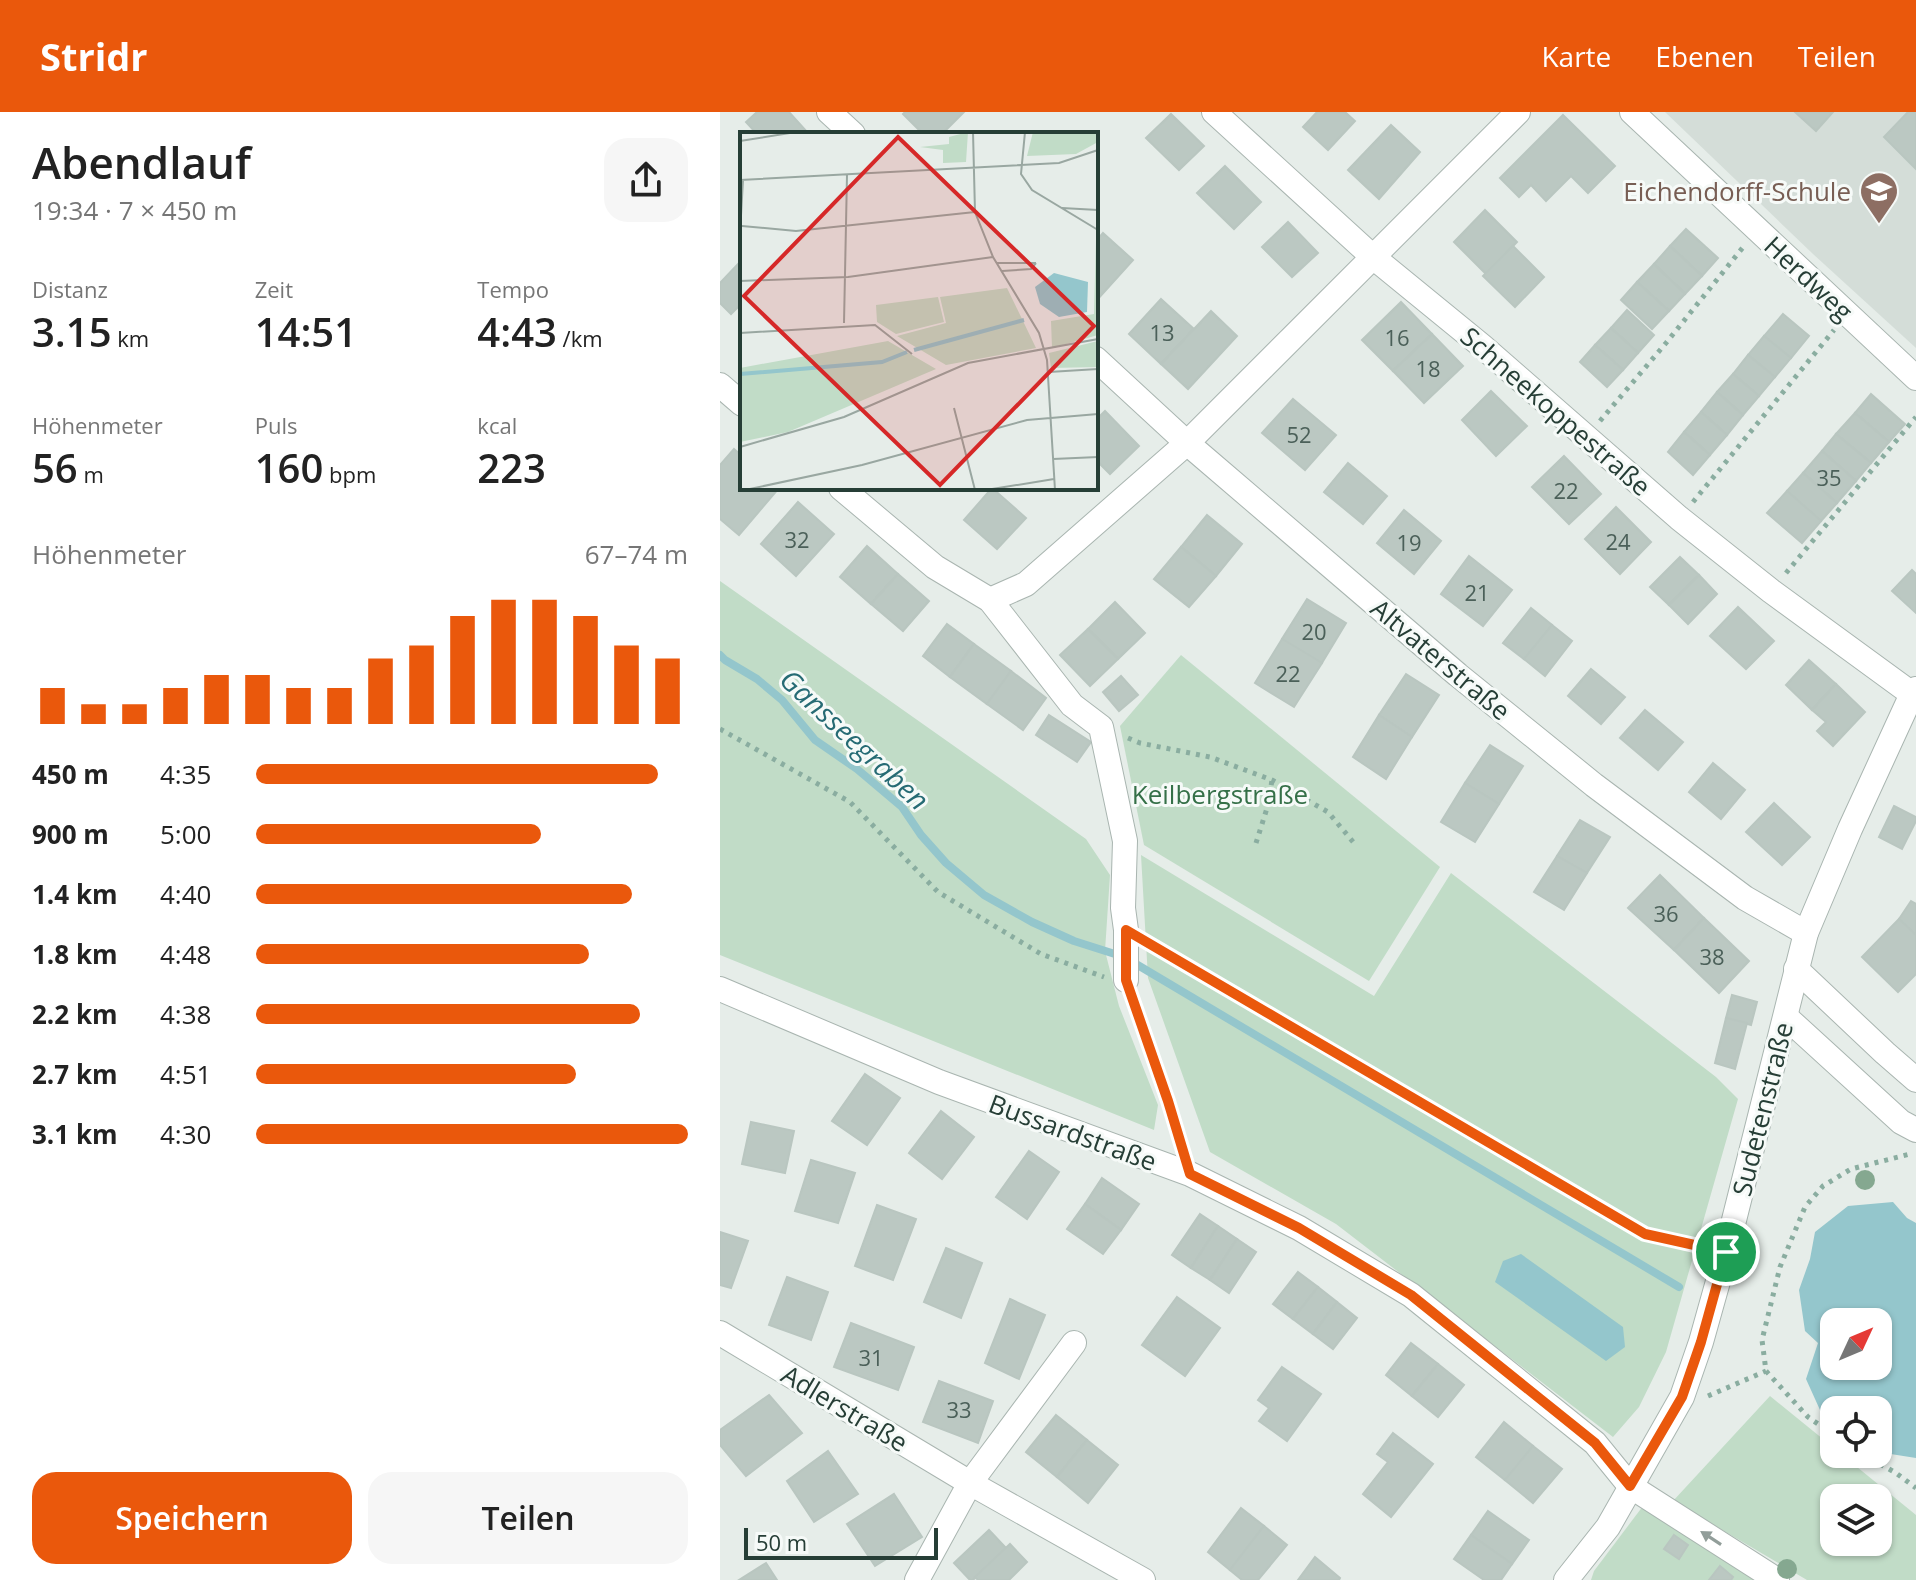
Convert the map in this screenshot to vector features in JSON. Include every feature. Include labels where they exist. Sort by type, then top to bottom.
[{"type":"street","points":[[829,112],[851,132]]},
{"type":"street","name":"Schneekoppestraße","points":[[1214,112],[1373,257],[1482,346],[1679,518],[1771,591],[1914,692]]},
{"type":"street","points":[[990,600],[1026,584],[1187,443],[1518,112]]},
{"type":"street","name":"Herdweg","points":[[1632,112],[1916,378]]},
{"type":"street","name":"Altvaterstraße","points":[[1098,361],[1187,443],[1458,675],[1594,785],[1745,898],[1806,933]]},
{"type":"street","points":[[720,385],[740,402]]},
{"type":"street","points":[[843,490],[935,567],[990,600],[1072,705],[1101,727],[1125,841],[1123,908],[1126,980]]},
{"type":"street","name":"Sudetenstraße","points":[[1566,1580],[1608,1527],[1682,1397],[1726,1252],[1806,933],[1914,692]]},
{"type":"street","points":[[1796,969],[1916,1080]]},
{"type":"street","name":"Bussardstraße","points":[[720,989],[939,1082],[1190,1174],[1299,1228],[1411,1295],[1595,1443],[1630,1486]]},
{"type":"street","points":[[1786,1017],[1901,1122],[1916,1130]]},
{"type":"street","name":"Adlerstraße","points":[[720,1333],[970,1483],[1143,1580]]},
{"type":"street","points":[[917,1580],[970,1483],[1074,1343]]},
{"type":"street","points":[[1630,1486],[1777,1580]]},
{"type":"path","points":[[1587,436],[1757,230]]},
{"type":"path","points":[[1679,518],[1847,314]]},
{"type":"path","points":[[1771,591],[1916,417]]},
{"type":"path","points":[[1101,727],[1140,743],[1210,757],[1272,780],[1328,812],[1354,843]]},
{"type":"path","points":[[720,729],[850,802],[938,892],[1041,954],[1112,980],[1126,980],[1190,1174]]},
{"type":"path","points":[[1256,843],[1272,780]]},
{"type":"path","points":[[1126,930],[1645,1234],[1726,1252]]},
{"type":"path","points":[[1820,1425],[1808,1417],[1766,1371],[1762,1340],[1780,1267],[1805,1207],[1823,1186],[1851,1169],[1916,1152]]},
{"type":"path","points":[[1682,1397],[1700,1399],[1766,1371]]},
{"type":"path","points":[[1887,1468],[1916,1488]]},
{"type":"shaded area","points":[[1665,112],[1916,112],[1916,348],[1813,254]]},
{"type":"green space","points":[[720,581],[1086,839],[1110,875],[1105,951],[1119,1006],[1158,1105],[1154,1130],[720,955]]},
{"type":"green space","name":"Keilbergstraße","points":[[1181,655],[1440,867],[1369,981],[1144,845],[1120,726]]},
{"type":"green space","points":[[1141,855],[1374,996],[1451,873],[1716,1077],[1738,1099],[1666,1352],[1639,1407],[1613,1437],[1336,1224],[1210,1152],[1148,978]]},
{"type":"green space","points":[[1770,1396],[1820,1437],[1820,1468],[1858,1468],[1878,1484],[1820,1484],[1820,1556],[1892,1556],[1892,1495],[1916,1515],[1916,1580],[1807,1580],[1673,1501]]},
{"type":"green space","points":[[1643,1506],[1759,1580],[1591,1580],[1594,1571]]},
{"type":"water","points":[[1893,1202],[1916,1223],[1916,1458],[1892,1454],[1892,1396],[1820,1396],[1820,1410],[1806,1379],[1818,1343],[1805,1331],[1799,1290],[1815,1232],[1848,1206]]},
{"type":"water","points":[[1521,1254],[1623,1327],[1625,1347],[1606,1361],[1495,1282],[1503,1261]]},
{"type":"building","points":[[757,112],[789,112],[807,132],[755,132],[746,122]]},
{"type":"building","points":[[964,112],[944,132],[921,132],[903,114]]},
{"type":"building","points":[[1317,112],[1345,112],[1355,121],[1328,150],[1303,127]]},
{"type":"building","points":[[1795,112],[1833,112],[1816,131]]},
{"type":"building","points":[[1908,112],[1916,112],[1916,169],[1884,137]]},
{"type":"building","points":[[1171,114],[1204,146],[1179,170],[1146,138]]},
{"type":"building","points":[[1563,115],[1615,166],[1588,193],[1571,176],[1546,201],[1531,185],[1519,197],[1500,178]]},
{"type":"building","points":[[1391,125],[1420,152],[1379,199],[1348,170]]},
{"type":"building","points":[[1225,166],[1261,202],[1234,229],[1197,193]]},
{"type":"building","points":[[1485,210],[1517,242],[1486,274],[1454,242]]},
{"type":"building","points":[[1288,222],[1318,253],[1292,277],[1262,247]]},
{"type":"building","points":[[1686,229],[1718,258],[1702,276],[1670,246]]},
{"type":"building","points":[[1103,233],[1133,260],[1098,299],[1098,239]]},
{"type":"building","points":[[1513,246],[1544,277],[1515,307],[1483,276]]},
{"type":"building","points":[[1670,246],[1702,276],[1685,294],[1654,264]]},
{"type":"building","points":[[740,264],[740,305],[731,314],[720,303],[720,283]]},
{"type":"building","points":[[1654,264],[1685,294],[1669,311],[1637,282]]},
{"type":"building","points":[[1637,282],[1669,311],[1652,329],[1621,300]]},
{"type":"building","points":[[1161,299],[1194,329],[1161,364],[1129,334]]},
{"type":"building","points":[[1401,302],[1432,334],[1393,371],[1362,340]]},
{"type":"building","points":[[1627,310],[1654,335],[1638,353],[1611,328]]},
{"type":"building","points":[[1211,311],[1237,336],[1188,389],[1161,364]]},
{"type":"building","points":[[1783,314],[1809,336],[1791,358],[1764,336]]},
{"type":"building","points":[[1611,328],[1638,353],[1623,370],[1595,345]]},
{"type":"building","points":[[1432,334],[1463,366],[1424,403],[1393,371]]},
{"type":"building","points":[[1764,336],[1791,358],[1775,377],[1748,355]]},
{"type":"building","points":[[1595,345],[1623,370],[1607,387],[1580,362]]},
{"type":"building","points":[[1748,355],[1775,377],[1759,396],[1733,374]]},
{"type":"building","points":[[1733,374],[1759,396],[1743,415],[1717,392]]},
{"type":"building","points":[[1491,391],[1527,426],[1496,456],[1462,420]]},
{"type":"building","points":[[1717,392],[1743,415],[1727,435],[1701,412]]},
{"type":"building","points":[[1871,394],[1905,424],[1889,442],[1855,413]]},
{"type":"building","points":[[1293,399],[1336,435],[1305,470],[1262,433]]},
{"type":"building","points":[[1105,411],[1139,446],[1110,474],[1098,462],[1098,418]]},
{"type":"building","points":[[1701,412],[1727,435],[1710,455],[1684,432]]},
{"type":"building","points":[[1855,413],[1889,442],[1871,463],[1836,434]]},
{"type":"building","points":[[1684,432],[1710,455],[1693,475],[1668,452]]},
{"type":"building","points":[[1836,434],[1871,463],[1856,481],[1822,451]]},
{"type":"building","points":[[734,449],[740,454],[740,490],[777,490],[739,535],[720,519],[720,465]]},
{"type":"building","points":[[1822,451],[1856,481],[1837,503],[1803,473]]},
{"type":"building","points":[[1564,456],[1601,494],[1569,524],[1532,487]]},
{"type":"building","points":[[1348,463],[1387,496],[1363,524],[1324,492]]},
{"type":"building","points":[[1803,473],[1837,503],[1821,521],[1787,491]]},
{"type":"building","points":[[990,490],[994,490],[1026,518],[997,549],[964,520]]},
{"type":"building","points":[[1787,491],[1821,521],[1802,543],[1767,513]]},
{"type":"building","points":[[798,502],[834,534],[796,576],[761,544]]},
{"type":"building","points":[[1616,507],[1651,542],[1620,574],[1585,539]]},
{"type":"building","points":[[1404,510],[1441,541],[1414,574],[1377,543]]},
{"type":"building","points":[[1207,515],[1242,544],[1216,576],[1181,547]]},
{"type":"building","points":[[867,546],[898,574],[871,604],[840,577]]},
{"type":"building","points":[[1181,547],[1216,576],[1189,607],[1154,579]]},
{"type":"building","points":[[1469,556],[1512,590],[1483,626],[1441,594]]},
{"type":"building","points":[[1680,557],[1699,575],[1669,605],[1650,587]]},
{"type":"building","points":[[1912,570],[1916,574],[1916,613],[1892,591]]},
{"type":"building","points":[[898,574],[929,601],[903,631],[871,604]]},
{"type":"building","points":[[1699,575],[1717,594],[1688,624],[1669,605]]},
{"type":"building","points":[[1307,599],[1346,623],[1322,663],[1282,639]]},
{"type":"building","points":[[1115,602],[1145,633],[1118,659],[1088,629]]},
{"type":"building","points":[[1738,607],[1774,641],[1746,669],[1710,636]]},
{"type":"building","points":[[1531,608],[1552,625],[1524,659],[1503,643]]},
{"type":"building","points":[[947,624],[974,644],[950,677],[923,656]]},
{"type":"building","points":[[1552,625],[1572,641],[1545,676],[1524,659]]},
{"type":"building","points":[[1088,629],[1118,659],[1090,686],[1060,655]]},
{"type":"building","points":[[1282,639],[1322,663],[1294,707],[1255,683]]},
{"type":"building","points":[[974,644],[1011,671],[987,704],[950,677]]},
{"type":"building","points":[[1809,660],[1836,684],[1812,710],[1786,685]]},
{"type":"building","points":[[1591,669],[1625,697],[1601,724],[1568,696]]},
{"type":"building","points":[[1011,671],[1046,698],[1023,730],[987,704]]},
{"type":"building","points":[[1406,674],[1439,695],[1412,737],[1379,715]]},
{"type":"building","points":[[1121,676],[1138,695],[1119,711],[1103,692]]},
{"type":"building","points":[[1836,684],[1865,712],[1833,746],[1817,731],[1826,722],[1812,710]]},
{"type":"building","points":[[1645,710],[1683,742],[1658,770],[1620,738]]},
{"type":"building","points":[[1049,715],[1091,742],[1077,762],[1036,735]]},
{"type":"building","points":[[1379,715],[1412,737],[1386,779],[1353,757]]},
{"type":"building","points":[[1490,745],[1523,766],[1499,804],[1465,783]]},
{"type":"building","points":[[1713,763],[1745,790],[1721,819],[1689,792]]},
{"type":"building","points":[[1465,783],[1499,804],[1475,842],[1441,822]]},
{"type":"building","points":[[1774,803],[1810,837],[1782,865],[1746,832]]},
{"type":"building","points":[[1894,806],[1916,817],[1902,849],[1879,837]]},
{"type":"building","points":[[1580,820],[1610,837],[1587,873],[1557,856]]},
{"type":"building","points":[[1557,856],[1587,873],[1564,910],[1534,892]]},
{"type":"building","points":[[1660,875],[1704,918],[1674,950],[1628,908]]},
{"type":"building","points":[[1911,901],[1916,904],[1916,935],[1899,919]]},
{"type":"building","points":[[1704,918],[1749,961],[1719,993],[1674,950]]},
{"type":"building","points":[[1899,919],[1916,935],[1916,974],[1898,992],[1862,957]]},
{"type":"building","points":[[1732,995],[1757,1002],[1751,1025],[1726,1018]]},
{"type":"building","points":[[1726,1018],[1747,1023],[1735,1069],[1715,1063]]},
{"type":"building","points":[[865,1074],[900,1098],[867,1145],[832,1121]]},
{"type":"building","points":[[941,1111],[974,1137],[942,1179],[909,1153]]},
{"type":"building","points":[[751,1122],[794,1131],[785,1173],[742,1164]]},
{"type":"building","points":[[1029,1151],[1059,1172],[1027,1219],[996,1197]]},
{"type":"building","points":[[811,1160],[855,1173],[838,1223],[795,1211]]},
{"type":"building","points":[[1102,1178],[1139,1204],[1121,1230],[1085,1204]]},
{"type":"building","points":[[1085,1204],[1121,1230],[1103,1254],[1067,1229]]},
{"type":"building","points":[[877,1205],[916,1219],[893,1280],[855,1266]]},
{"type":"building","points":[[1200,1214],[1218,1226],[1191,1268],[1172,1255]]},
{"type":"building","points":[[1218,1226],[1237,1239],[1210,1280],[1191,1268]]},
{"type":"building","points":[[720,1232],[748,1241],[731,1288],[720,1285]]},
{"type":"building","points":[[1237,1239],[1256,1252],[1229,1293],[1210,1280]]},
{"type":"building","points":[[946,1248],[982,1263],[961,1318],[924,1302]]},
{"type":"building","points":[[1298,1272],[1318,1287],[1293,1319],[1273,1304]]},
{"type":"building","points":[[787,1277],[828,1292],[811,1340],[769,1325]]},
{"type":"building","points":[[1318,1287],[1337,1302],[1313,1334],[1293,1319]]},
{"type":"building","points":[[1177,1297],[1220,1328],[1185,1376],[1142,1345]]},
{"type":"building","points":[[1010,1299],[1045,1315],[1019,1379],[985,1363]]},
{"type":"building","points":[[1337,1302],[1357,1318],[1333,1349],[1313,1334]]},
{"type":"building","points":[[851,1323],[914,1347],[898,1390],[834,1367]]},
{"type":"building","points":[[1411,1343],[1438,1364],[1412,1396],[1386,1375]]},
{"type":"building","points":[[1438,1364],[1464,1385],[1438,1417],[1412,1396]]},
{"type":"building","points":[[1282,1367],[1321,1394],[1287,1441],[1259,1421],[1269,1408],[1258,1400]]},
{"type":"building","points":[[939,1381],[993,1401],[978,1443],[923,1422]]},
{"type":"building","points":[[769,1395],[802,1433],[746,1476],[720,1445],[720,1430]]},
{"type":"building","points":[[1056,1415],[1087,1440],[1057,1477],[1026,1452]]},
{"type":"building","points":[[1504,1422],[1533,1446],[1505,1480],[1476,1457]]},
{"type":"building","points":[[1393,1433],[1433,1464],[1391,1517],[1363,1494],[1388,1462],[1377,1454]]},
{"type":"building","points":[[1087,1440],[1118,1465],[1088,1503],[1057,1477]]},
{"type":"building","points":[[1533,1446],[1562,1469],[1533,1503],[1505,1480]]},
{"type":"building","points":[[828,1451],[858,1494],[814,1522],[787,1481]]},
{"type":"building","points":[[894,1494],[922,1537],[875,1566],[847,1524]]},
{"type":"building","points":[[1241,1508],[1264,1526],[1230,1570],[1208,1552]]},
{"type":"building","points":[[1488,1511],[1529,1540],[1512,1564],[1471,1535]]},
{"type":"building","points":[[1264,1526],[1287,1545],[1258,1580],[1242,1580],[1230,1570]]},
{"type":"building","points":[[989,1530],[1006,1548],[970,1580],[954,1563]]},
{"type":"building","points":[[1471,1535],[1512,1564],[1501,1580],[1484,1580],[1454,1559]]},
{"type":"building","points":[[1674,1535],[1688,1545],[1679,1559],[1664,1549]]},
{"type":"building","points":[[1010,1544],[1027,1562],[1009,1580],[978,1580],[975,1577]]},
{"type":"building","points":[[1315,1557],[1340,1578],[1339,1580],[1298,1580]]},
{"type":"building","points":[[766,1563],[777,1580],[739,1580]]},
{"type":"building","points":[[1720,1566],[1733,1577],[1731,1580],[1709,1580]]},
{"type":"waterway","name":"Gansseegraben","points":[[720,655],[757,679],[782,700],[815,740],[857,769],[902,807],[946,863],[984,895],[1074,941],[1118,955]]},
{"type":"waterway","name":"Gansseegraben","points":[[1136,964],[1679,1287]]},
{"type":"place","name":"Eichendorff-Schule","points":[[1879,225]]},
{"type":"route","points":[[1126,930],[1645,1234],[1726,1252],[1682,1397],[1630,1486],[1595,1443],[1411,1295],[1299,1228],[1190,1174],[1126,980],[1126,930]]}]
